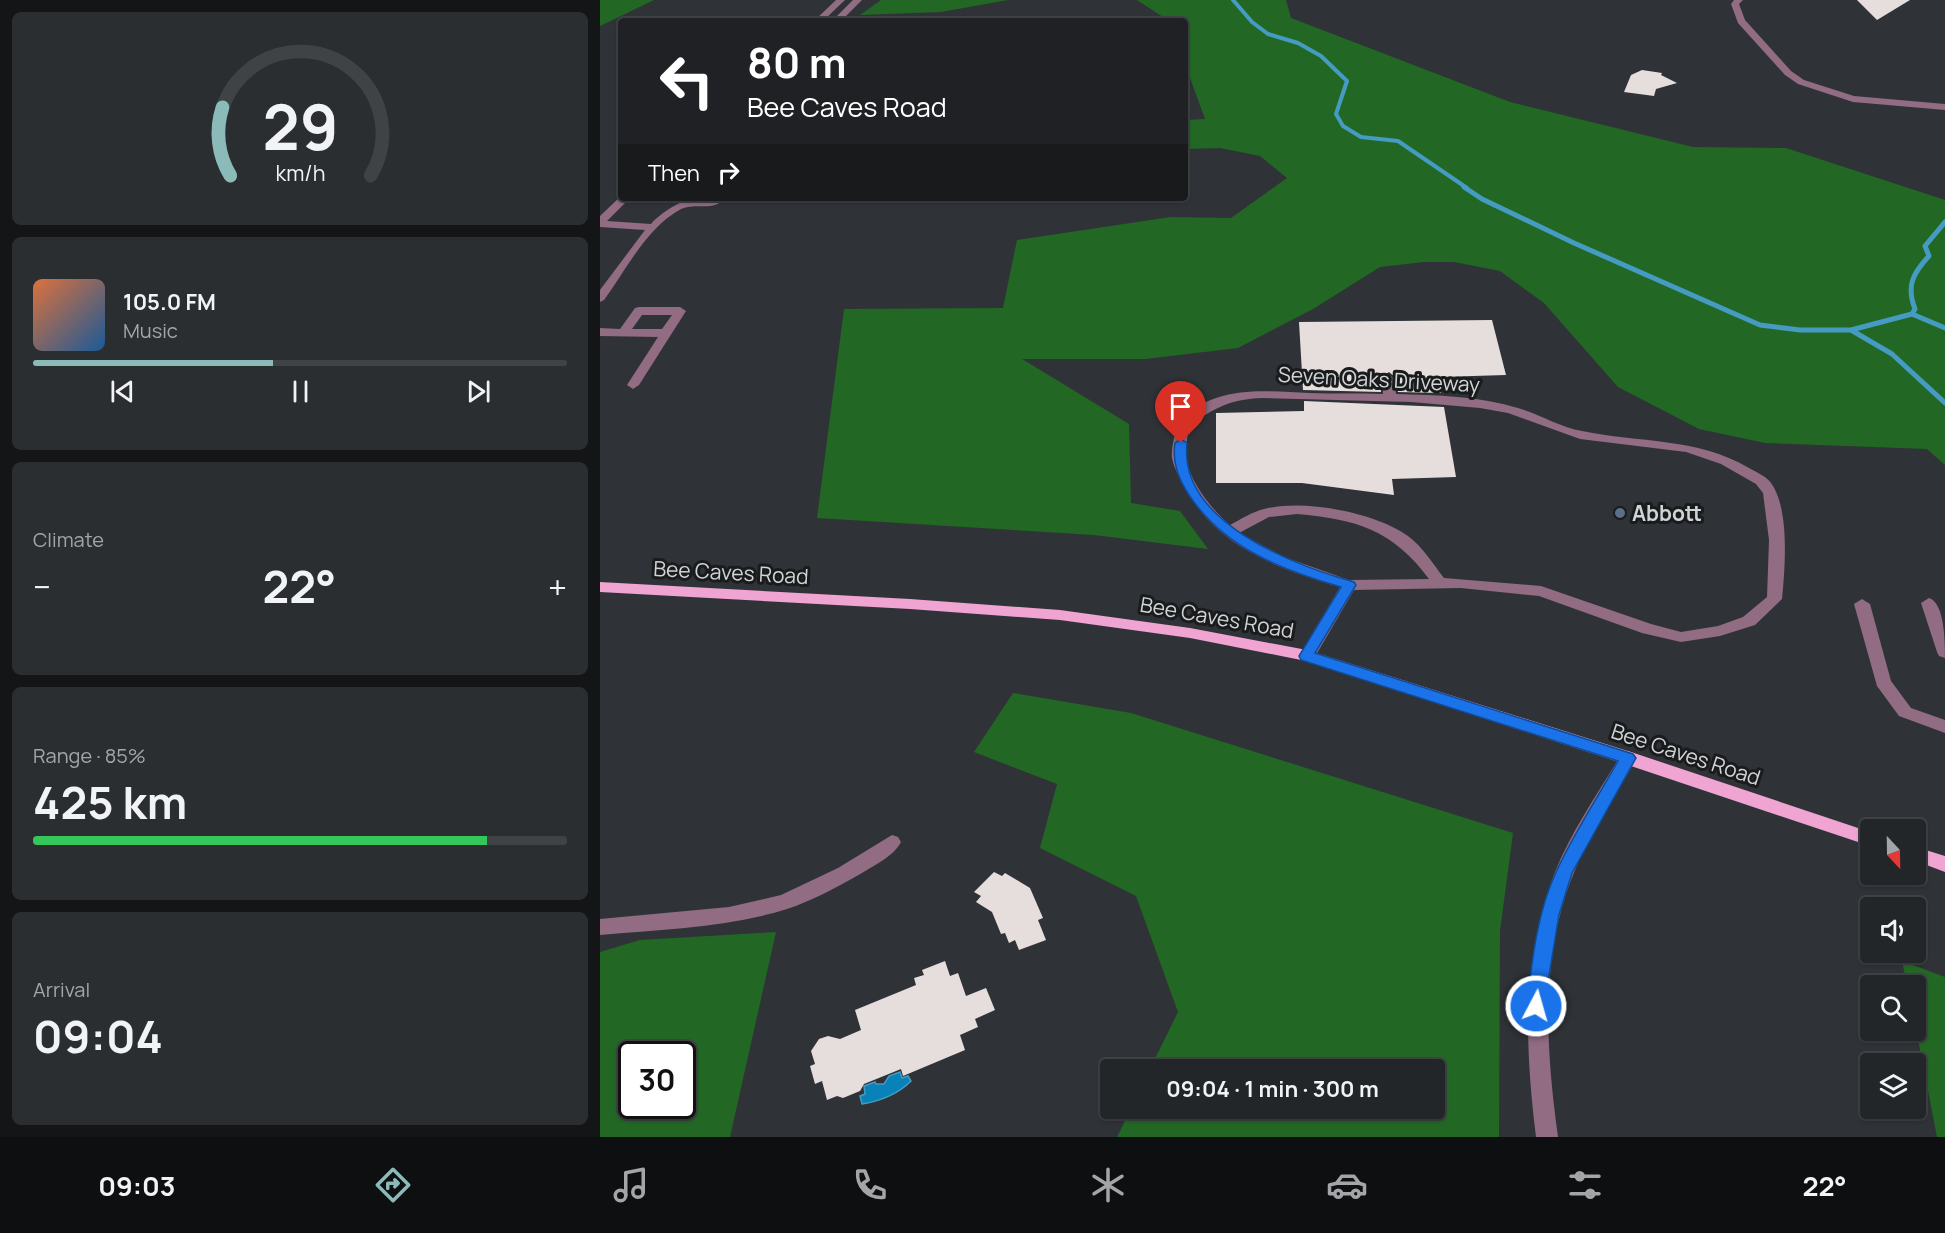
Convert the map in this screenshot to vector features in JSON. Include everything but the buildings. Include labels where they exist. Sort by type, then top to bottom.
[{"type":"main road","name":"Bee Caves Road","points":[[600,587],[910,604],[1060,615],[1190,633],[1306,656],[1628,758],[1860,836]]},
{"type":"main road","points":[[1926,857],[1945,864]]},
{"type":"street","points":[[821,18],[841,0]]},
{"type":"street","points":[[839,18],[858,0]]},
{"type":"street","points":[[1739,0],[1735,4],[1741,21],[1788,73],[1802,82],[1853,99],[1945,107]]},
{"type":"street","points":[[600,223],[622,201]]},
{"type":"street","points":[[600,298],[653,227],[669,211],[694,202],[716,202]]},
{"type":"street","points":[[600,223],[653,227]]},
{"type":"street","points":[[624,332],[639,311],[680,311],[633,385]]},
{"type":"street","points":[[600,332],[666,333]]},
{"type":"street","points":[[1388,378],[1390,397]]},
{"type":"street","name":"Seven Oaks Driveway","points":[[1259,393],[1315,397],[1390,397],[1459,400],[1494,406],[1578,434],[1621,442],[1669,444],[1703,450],[1736,465],[1765,485],[1775,506],[1778,579],[1774,599],[1749,621],[1720,631],[1681,637],[1648,629],[1541,591],[1440,583],[1349,585],[1306,573],[1259,552],[1229,532],[1201,503],[1191,488],[1179,459],[1183,426],[1203,408],[1227,398],[1259,393]]},
{"type":"street","points":[[1229,532],[1266,513],[1294,510],[1376,525],[1400,538],[1417,554],[1440,583]]},
{"type":"street","points":[[1306,656],[1349,585]]},
{"type":"street","points":[[1929,603],[1945,652]]},
{"type":"street","points":[[1862,604],[1883,682],[1905,712],[1945,727]]},
{"type":"street","points":[[1547,1137],[1538,1074],[1536,1017],[1544,946],[1564,873],[1628,758]]},
{"type":"street","points":[[600,927],[729,915],[785,902],[845,873],[873,857],[892,842]]},
{"type":"green space","points":[[600,0],[654,0],[600,26]]},
{"type":"green space","points":[[881,0],[1008,0],[941,12],[860,15]]},
{"type":"green space","points":[[1137,0],[1286,0],[1291,18],[1510,102],[1693,147],[1786,148],[1945,200],[1945,465],[1927,449],[1765,443],[1699,429],[1618,387],[1544,303],[1500,271],[1454,262],[1424,262],[1380,267],[1313,309],[1238,348],[1145,359],[1022,359],[1129,424],[1131,503],[1180,511],[1208,549],[1094,535],[817,518],[844,309],[1003,308],[1017,240],[1171,217],[1231,218],[1287,178],[1260,156],[1220,148],[1188,149],[1188,120],[1205,119],[1188,72],[1188,18],[1164,18]]},
{"type":"green space","points":[[1013,693],[1131,713],[1513,833],[1500,931],[1499,1137],[1117,1137],[1126,1119],[1445,1119],[1445,1059],[1155,1059],[1178,1012],[1136,896],[1040,848],[1057,784],[974,752]]},
{"type":"green space","points":[[776,932],[730,1137],[600,1137],[600,952],[640,940]]},
{"type":"green space","points":[[1902,963],[1945,977],[1945,1137],[1937,1137],[1926,1080],[1926,1053],[1921,1053],[1918,1041],[1926,1041],[1926,975],[1905,975]]},
{"type":"water","points":[[900,1072],[902,1078],[908,1076],[911,1081],[906,1086],[888,1097],[862,1104],[860,1096],[865,1094],[864,1086],[875,1082],[884,1084],[889,1076]]},
{"type":"waterway","points":[[1233,0],[1252,22],[1268,34],[1298,43],[1321,56],[1347,81],[1336,114],[1343,126],[1361,137],[1398,141],[1467,188]]},
{"type":"waterway","points":[[1464,187],[1482,199],[1574,243],[1760,325],[1800,330],[1851,330]]},
{"type":"waterway","points":[[1912,314],[1915,309],[1911,287],[1915,274],[1929,256],[1925,246],[1945,222]]},
{"type":"waterway","points":[[1851,330],[1912,314]]},
{"type":"waterway","points":[[1912,314],[1945,328]]},
{"type":"waterway","points":[[1851,330],[1892,354],[1945,403]]},
{"type":"place","name":"Abbott","points":[[1620,513]]},
{"type":"route","points":[[1181,443],[1179,459],[1191,488],[1201,503],[1229,532],[1259,552],[1306,573],[1349,585],[1306,656],[1628,758],[1564,873],[1550,915],[1541,956],[1536,1006]]}]
